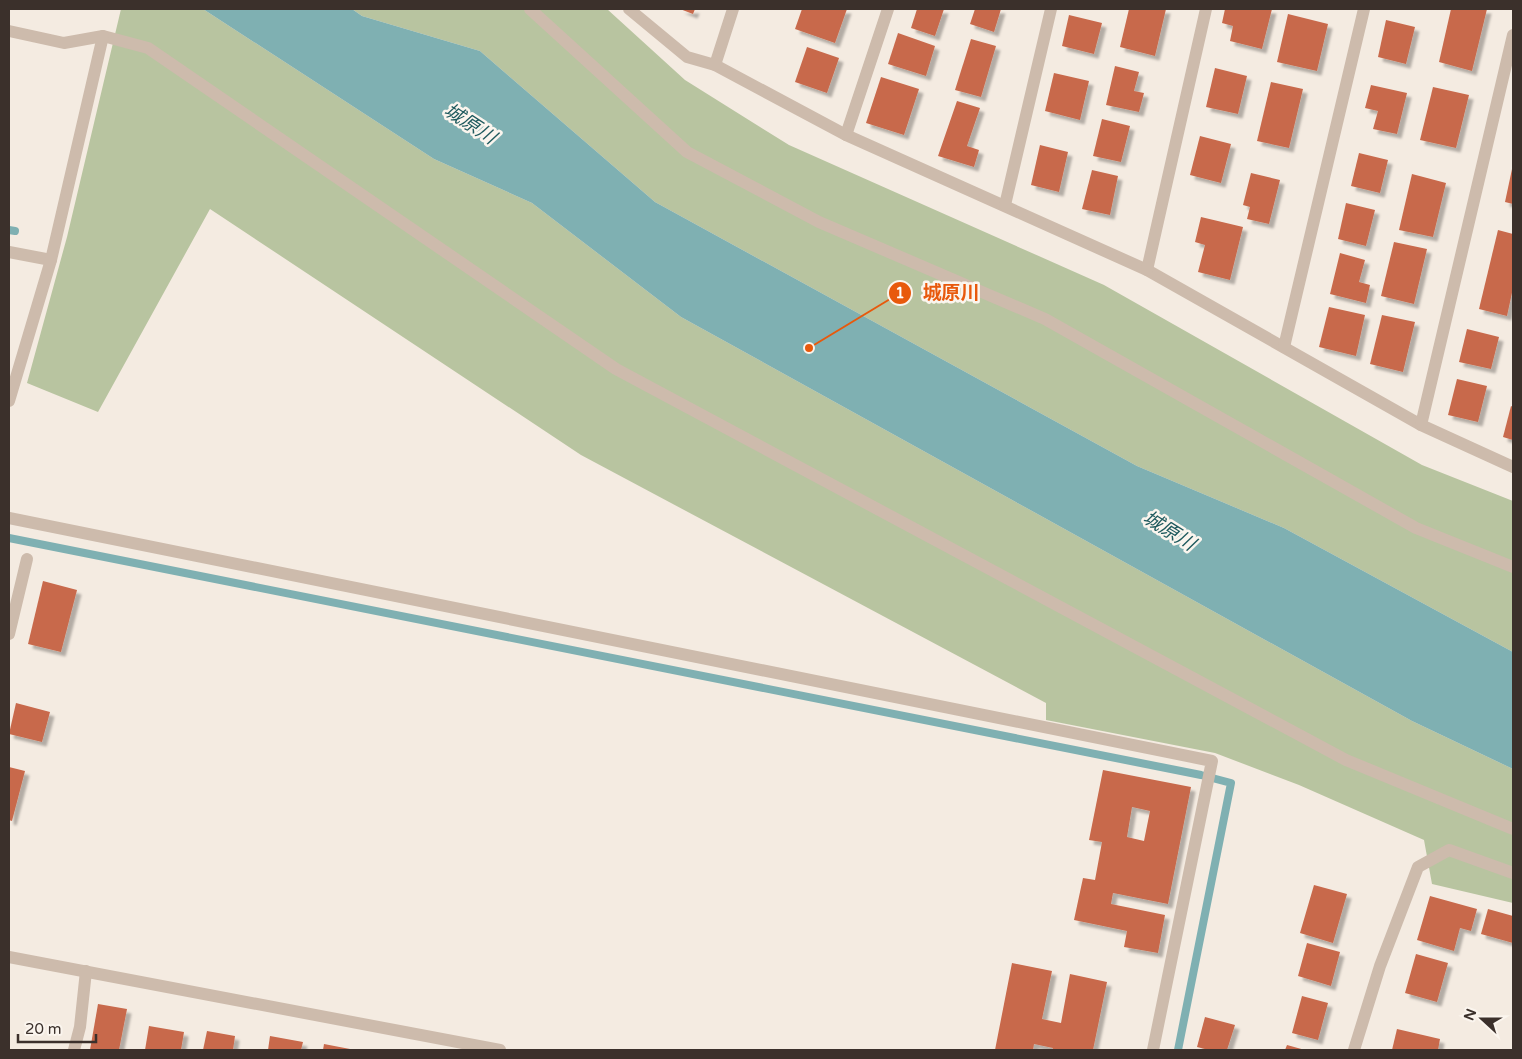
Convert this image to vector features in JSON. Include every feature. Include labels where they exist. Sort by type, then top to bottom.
[{"type":"street","points":[[530,9],[687,152],[819,222],[1044,319],[1416,528],[1513,567]]},
{"type":"street","points":[[629,9],[642,14],[687,57],[715,65],[846,135],[1147,270],[1421,425],[1513,467]]},
{"type":"street","points":[[715,65],[733,9]]},
{"type":"street","points":[[846,135],[888,9]]},
{"type":"street","points":[[1005,205],[1051,9]]},
{"type":"street","points":[[1147,270],[1206,9]]},
{"type":"street","points":[[1284,347],[1364,9]]},
{"type":"street","points":[[9,31],[64,43],[103,36],[148,48],[616,368],[1346,760],[1513,829]]},
{"type":"street","points":[[1421,425],[1513,34]]},
{"type":"street","points":[[9,401],[51,260],[103,36]]},
{"type":"street","points":[[9,252],[51,260]]},
{"type":"street","points":[[9,518],[1212,761],[1154,1050]]},
{"type":"street","points":[[9,634],[27,559]]},
{"type":"street","points":[[1354,1050],[1380,966],[1418,867],[1449,850],[1513,873]]},
{"type":"street","points":[[9,957],[500,1050]]},
{"type":"street","points":[[74,1050],[80,1027],[86,971]]},
{"type":"green space","points":[[121,9],[203,9],[434,159],[532,203],[681,317],[1412,721],[1513,769],[1513,903],[1432,884],[1424,840],[1299,785],[1215,753],[1046,720],[1046,703],[581,455],[210,209],[98,412],[27,383],[67,237]]},
{"type":"green space","points":[[352,9],[607,9],[685,80],[789,145],[1104,285],[1422,465],[1513,501],[1513,652],[1284,528],[1137,466],[655,202],[480,51],[362,16]]},
{"type":"water","points":[[203,9],[352,9],[362,16],[480,51],[655,202],[1137,466],[1284,528],[1513,652],[1513,769],[1412,721],[681,317],[532,203],[434,159]]},
{"type":"building","points":[[680,9],[695,9],[693,14]]},
{"type":"building","points":[[802,9],[847,9],[835,43],[795,29]]},
{"type":"building","points":[[917,9],[944,9],[935,36],[911,28]]},
{"type":"building","points":[[975,9],[1001,9],[994,32],[970,24]]},
{"type":"building","points":[[1129,9],[1166,9],[1155,56],[1120,47]]},
{"type":"building","points":[[1225,9],[1272,9],[1262,49],[1230,41],[1233,26],[1222,23]]},
{"type":"building","points":[[1451,9],[1487,9],[1472,71],[1439,62]]},
{"type":"building","points":[[1288,14],[1328,24],[1317,71],[1277,62]]},
{"type":"building","points":[[1069,15],[1102,23],[1094,54],[1062,46]]},
{"type":"building","points":[[1386,20],[1415,27],[1406,64],[1378,57]]},
{"type":"building","points":[[898,33],[935,46],[926,76],[888,64]]},
{"type":"building","points":[[971,39],[996,46],[981,97],[955,90]]},
{"type":"building","points":[[807,47],[839,58],[827,93],[795,82]]},
{"type":"building","points":[[1115,66],[1139,72],[1134,91],[1144,93],[1139,112],[1106,105]]},
{"type":"building","points":[[1215,68],[1247,76],[1238,114],[1206,107]]},
{"type":"building","points":[[1054,73],[1089,81],[1080,120],[1045,111]]},
{"type":"building","points":[[881,77],[919,89],[904,135],[866,123]]},
{"type":"building","points":[[1271,82],[1303,89],[1289,148],[1257,141]]},
{"type":"building","points":[[1371,85],[1407,93],[1397,134],[1373,129],[1378,111],[1365,108]]},
{"type":"building","points":[[1433,87],[1469,95],[1456,148],[1420,140]]},
{"type":"building","points":[[957,101],[980,108],[967,146],[979,150],[974,167],[938,156]]},
{"type":"building","points":[[1102,119],[1130,126],[1121,162],[1093,156]]},
{"type":"building","points":[[1200,136],[1231,144],[1221,183],[1190,175]]},
{"type":"building","points":[[1040,145],[1068,152],[1059,192],[1031,185]]},
{"type":"building","points":[[1359,153],[1388,160],[1380,193],[1351,186]]},
{"type":"building","points":[[1092,170],[1118,176],[1110,215],[1082,209]]},
{"type":"building","points":[[1513,170],[1513,204],[1505,202]]},
{"type":"building","points":[[1251,173],[1280,180],[1269,224],[1247,219],[1250,207],[1243,205]]},
{"type":"building","points":[[1412,174],[1446,183],[1433,237],[1399,230]]},
{"type":"building","points":[[1346,203],[1375,210],[1366,246],[1338,239]]},
{"type":"building","points":[[1201,217],[1243,227],[1230,280],[1198,272],[1205,245],[1195,242]]},
{"type":"building","points":[[1498,230],[1513,234],[1513,288],[1507,316],[1479,309]]},
{"type":"building","points":[[1394,242],[1427,249],[1414,304],[1381,296]]},
{"type":"building","points":[[1340,253],[1365,260],[1359,282],[1370,285],[1366,303],[1330,294]]},
{"type":"building","points":[[1329,307],[1365,315],[1356,356],[1319,347]]},
{"type":"building","points":[[1382,315],[1415,322],[1403,372],[1370,364]]},
{"type":"building","points":[[1467,329],[1499,337],[1491,369],[1459,362]]},
{"type":"building","points":[[1457,379],[1487,386],[1478,422],[1448,415]]},
{"type":"building","points":[[1511,406],[1513,407],[1513,440],[1503,437]]},
{"type":"building","points":[[43,581],[77,590],[61,652],[28,644]]},
{"type":"building","points":[[16,703],[50,712],[42,742],[9,734]]},
{"type":"building","points":[[9,767],[25,771],[12,821],[9,820]]},
{"type":"building","points":[[1103,770],[1191,787],[1168,904],[1113,893],[1111,904],[1165,915],[1158,953],[1124,947],[1127,931],[1074,920],[1083,878],[1095,880],[1102,842],[1089,840]],"holes":[[[1132,807],[1150,811],[1144,841],[1127,837]]]},
{"type":"building","points":[[1314,885],[1347,894],[1333,943],[1300,933]]},
{"type":"building","points":[[1430,896],[1477,909],[1471,931],[1460,928],[1454,951],[1417,940]]},
{"type":"building","points":[[1488,909],[1513,916],[1513,943],[1481,934]]},
{"type":"building","points":[[1307,943],[1340,952],[1331,986],[1298,976]]},
{"type":"building","points":[[1416,954],[1448,963],[1437,1002],[1405,993]]},
{"type":"building","points":[[1012,963],[1052,971],[1042,1019],[1061,1023],[1070,974],[1107,982],[1093,1050],[1052,1050],[1053,1048],[1034,1044],[1033,1050],[995,1050]]},
{"type":"building","points":[[1302,996],[1328,1003],[1318,1040],[1292,1033]]},
{"type":"building","points":[[98,1004],[127,1009],[119,1050],[90,1050]]},
{"type":"building","points":[[1205,1017],[1235,1025],[1227,1050],[1209,1050],[1197,1047]]},
{"type":"building","points":[[149,1026],[184,1032],[181,1050],[145,1050]]},
{"type":"building","points":[[1397,1029],[1440,1039],[1438,1050],[1392,1050]]},
{"type":"building","points":[[207,1031],[235,1036],[233,1050],[203,1050]]},
{"type":"building","points":[[270,1036],[303,1042],[301,1050],[268,1050]]},
{"type":"building","points":[[324,1044],[350,1049],[350,1050],[323,1050]]},
{"type":"building","points":[[1287,1045],[1305,1050],[1285,1050]]},
{"type":"waterway","points":[[9,230],[15,231]]},
{"type":"waterway","points":[[9,538],[1201,775],[1231,783],[1178,1050]]},
{"type":"place","name":"城原川","points":[[809,348]]}]
